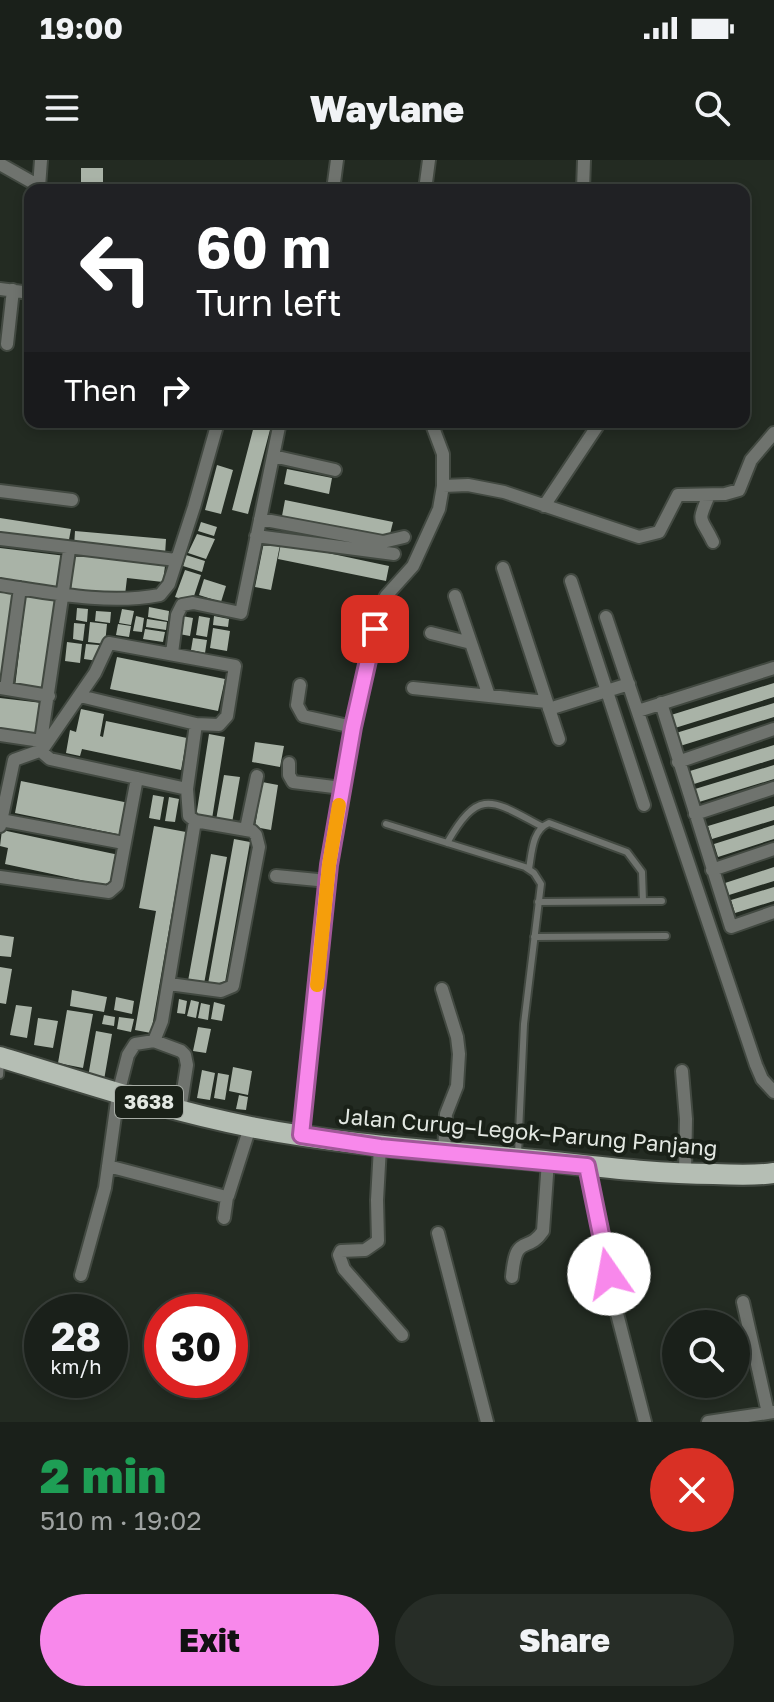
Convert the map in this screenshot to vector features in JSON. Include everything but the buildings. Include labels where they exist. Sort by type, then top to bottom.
[{"type":"main road","name":"Jalan Curug–Legok–Parung Panjang","points":[[0,1058],[118,1094],[250,1127],[380,1147],[685,1173],[774,1173]]},
{"type":"street","points":[[41,160],[43,184]]},
{"type":"street","points":[[334,184],[337,160]]},
{"type":"street","points":[[426,184],[429,160]]},
{"type":"street","points":[[583,184],[584,160]]},
{"type":"street","points":[[0,164],[34,184]]},
{"type":"street","points":[[6,290],[7,344]]},
{"type":"street","points":[[0,585],[64,595],[125,599],[160,595],[169,584],[216,428]]},
{"type":"street","points":[[172,653],[177,615],[182,605],[193,603],[241,613],[279,428]]},
{"type":"street","points":[[301,1135],[328,881],[353,727],[381,604],[413,566],[431,529],[443,486],[443,454],[433,428]]},
{"type":"street","points":[[544,506],[596,428]]},
{"type":"street","points":[[443,486],[478,486],[646,537],[659,532],[678,495],[725,494],[739,490],[751,460],[774,433]]},
{"type":"street","points":[[273,456],[335,470]]},
{"type":"street","points":[[0,491],[72,500]]},
{"type":"street","points":[[709,495],[700,516],[702,526],[713,542]]},
{"type":"street","points":[[258,527],[383,542],[404,537]]},
{"type":"street","points":[[258,527],[394,554]]},
{"type":"street","points":[[0,539],[69,550],[176,560]]},
{"type":"street","points":[[69,550],[42,745],[50,759],[187,789]]},
{"type":"street","points":[[503,568],[559,739]]},
{"type":"street","points":[[571,581],[644,805]]},
{"type":"street","points":[[20,588],[3,689],[49,696]]},
{"type":"street","points":[[455,596],[489,696]]},
{"type":"street","points":[[606,617],[756,1065],[762,1079],[774,1092]]},
{"type":"street","points":[[431,633],[471,643]]},
{"type":"street","points":[[80,696],[196,724],[219,725],[225,720],[235,666],[109,643],[80,696],[42,745],[14,760],[1,823],[124,843]]},
{"type":"street","points":[[638,711],[774,668]]},
{"type":"street","points":[[413,688],[548,706],[629,684]]},
{"type":"street","points":[[300,685],[297,705],[303,716],[353,727]]},
{"type":"street","points":[[661,703],[731,927],[774,912]]},
{"type":"street","points":[[169,984],[221,991],[230,989],[235,983],[259,847],[256,835],[246,829],[195,821],[188,812],[187,789],[196,724]]},
{"type":"street","points":[[678,762],[774,729]]},
{"type":"street","points":[[0,735],[42,745]]},
{"type":"street","points":[[289,763],[289,775],[293,782],[342,788]]},
{"type":"street","points":[[246,829],[257,776]]},
{"type":"street","points":[[0,877],[109,892],[117,885],[137,778]]},
{"type":"street","points":[[695,814],[774,788]]},
{"type":"street","points":[[154,1041],[162,1021],[169,984],[195,821]]},
{"type":"street","points":[[712,870],[774,849]]},
{"type":"street","points":[[276,876],[328,881]]},
{"type":"street","points":[[442,989],[459,1054],[457,1086],[446,1114],[444,1153]]},
{"type":"street","points":[[81,1275],[105,1188],[118,1094],[129,1049],[135,1044],[154,1041],[185,1055],[187,1065],[180,1110]]},
{"type":"street","points":[[682,1071],[686,1119],[685,1173]]},
{"type":"street","points":[[224,1218],[227,1197],[250,1127]]},
{"type":"street","points":[[380,1147],[378,1241],[365,1250],[341,1251],[339,1255],[344,1269],[402,1335]]},
{"type":"street","points":[[512,1277],[517,1250],[522,1244],[539,1238],[543,1231],[548,1161]]},
{"type":"street","points":[[108,1166],[227,1197]]},
{"type":"street","points":[[587,1166],[614,1302],[645,1422]]},
{"type":"street","points":[[438,1233],[487,1422]]},
{"type":"street","points":[[708,1422],[771,1412],[743,1302]]},
{"type":"lane","points":[[447,843],[462,817],[474,807],[488,803],[500,804],[541,826]]},
{"type":"lane","points":[[529,869],[536,835],[541,826],[549,823],[627,852],[642,872],[643,901]]},
{"type":"lane","points":[[386,824],[529,869],[541,884],[524,1024],[518,1158]]},
{"type":"lane","points":[[538,902],[662,901]]},
{"type":"lane","points":[[534,937],[666,936]]},
{"type":"lane","points":[[0,1058],[0,1075]]},
{"type":"slow traffic","points":[[317,985],[329,865],[339,805]]},
{"type":"route","points":[[375,629],[353,727],[329,865],[301,1135],[380,1147],[587,1166],[609,1274]]}]
